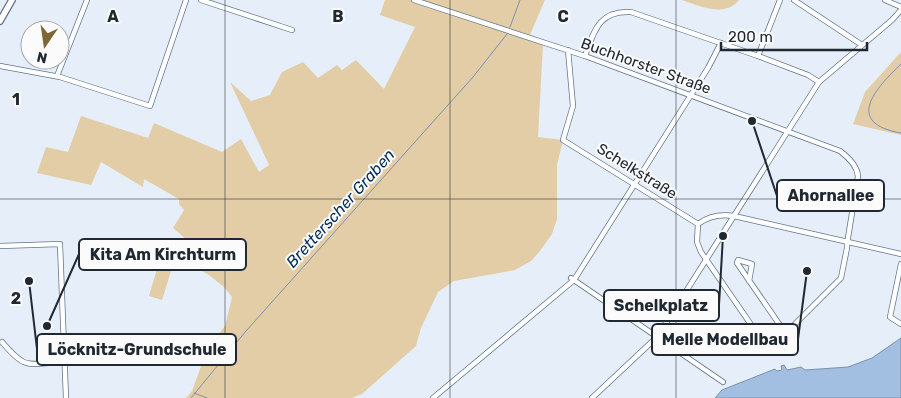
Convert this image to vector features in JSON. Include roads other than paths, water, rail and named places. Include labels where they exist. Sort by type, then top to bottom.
[{"type":"main road","points":[[0,21],[12,0]]},
{"type":"street","points":[[57,76],[87,0]]},
{"type":"street","points":[[0,66],[57,76],[150,106],[186,0]]},
{"type":"street","points":[[201,0],[292,30]]},
{"type":"street","name":"Buchhorster Straße","points":[[414,0],[568,50],[840,150],[847,156],[857,171],[847,244]]},
{"type":"street","points":[[758,56],[780,0]]},
{"type":"street","points":[[794,0],[862,46]]},
{"type":"street","points":[[592,398],[657,337],[819,82],[892,20],[901,8],[885,0]]},
{"type":"street","points":[[585,56],[598,26],[610,13],[619,11],[638,13],[808,75],[819,82]]},
{"type":"street","points":[[433,398],[572,279],[708,68],[721,43]]},
{"type":"street","name":"Schelkstraße","points":[[568,50],[573,106],[563,140],[698,224]]},
{"type":"street","points":[[847,244],[841,278],[775,344],[763,342],[706,260],[697,242],[698,224],[712,217],[734,216],[847,244],[901,254]]},
{"type":"street","points":[[0,246],[60,244],[66,398]]},
{"type":"street","points":[[748,281],[752,264],[738,260],[737,263],[748,281],[786,334]]},
{"type":"street","points":[[901,264],[890,317],[901,324]]},
{"type":"street","points":[[572,279],[723,382]]},
{"type":"street","points":[[2,342],[16,360],[27,364],[64,362]]},
{"type":"water","points":[[901,338],[901,398],[715,398],[722,390],[775,369],[777,371],[782,370],[781,366],[784,365],[787,370],[801,367],[805,370],[848,367],[872,358]]},
{"type":"waterway","name":"Bretterscher Graben","points":[[510,27],[520,0]]},
{"type":"waterway","name":"Bretterscher Graben","points":[[191,398],[246,331],[473,77],[507,34]]},
{"type":"waterway","points":[[901,64],[875,94],[870,104],[869,113],[873,121],[883,128],[901,133]]},
{"type":"waterway","points":[[194,393],[207,398]]},
{"type":"place","name":"Ahornallee","points":[[752,121]]},
{"type":"place","name":"Schelkplatz","points":[[723,236]]},
{"type":"place","name":"Melle Modellbau","points":[[807,271]]},
{"type":"place","name":"Löcknitz-Grundschule","points":[[29,281]]},
{"type":"place","name":"Kita Am Kirchturm","points":[[47,326]]}]
